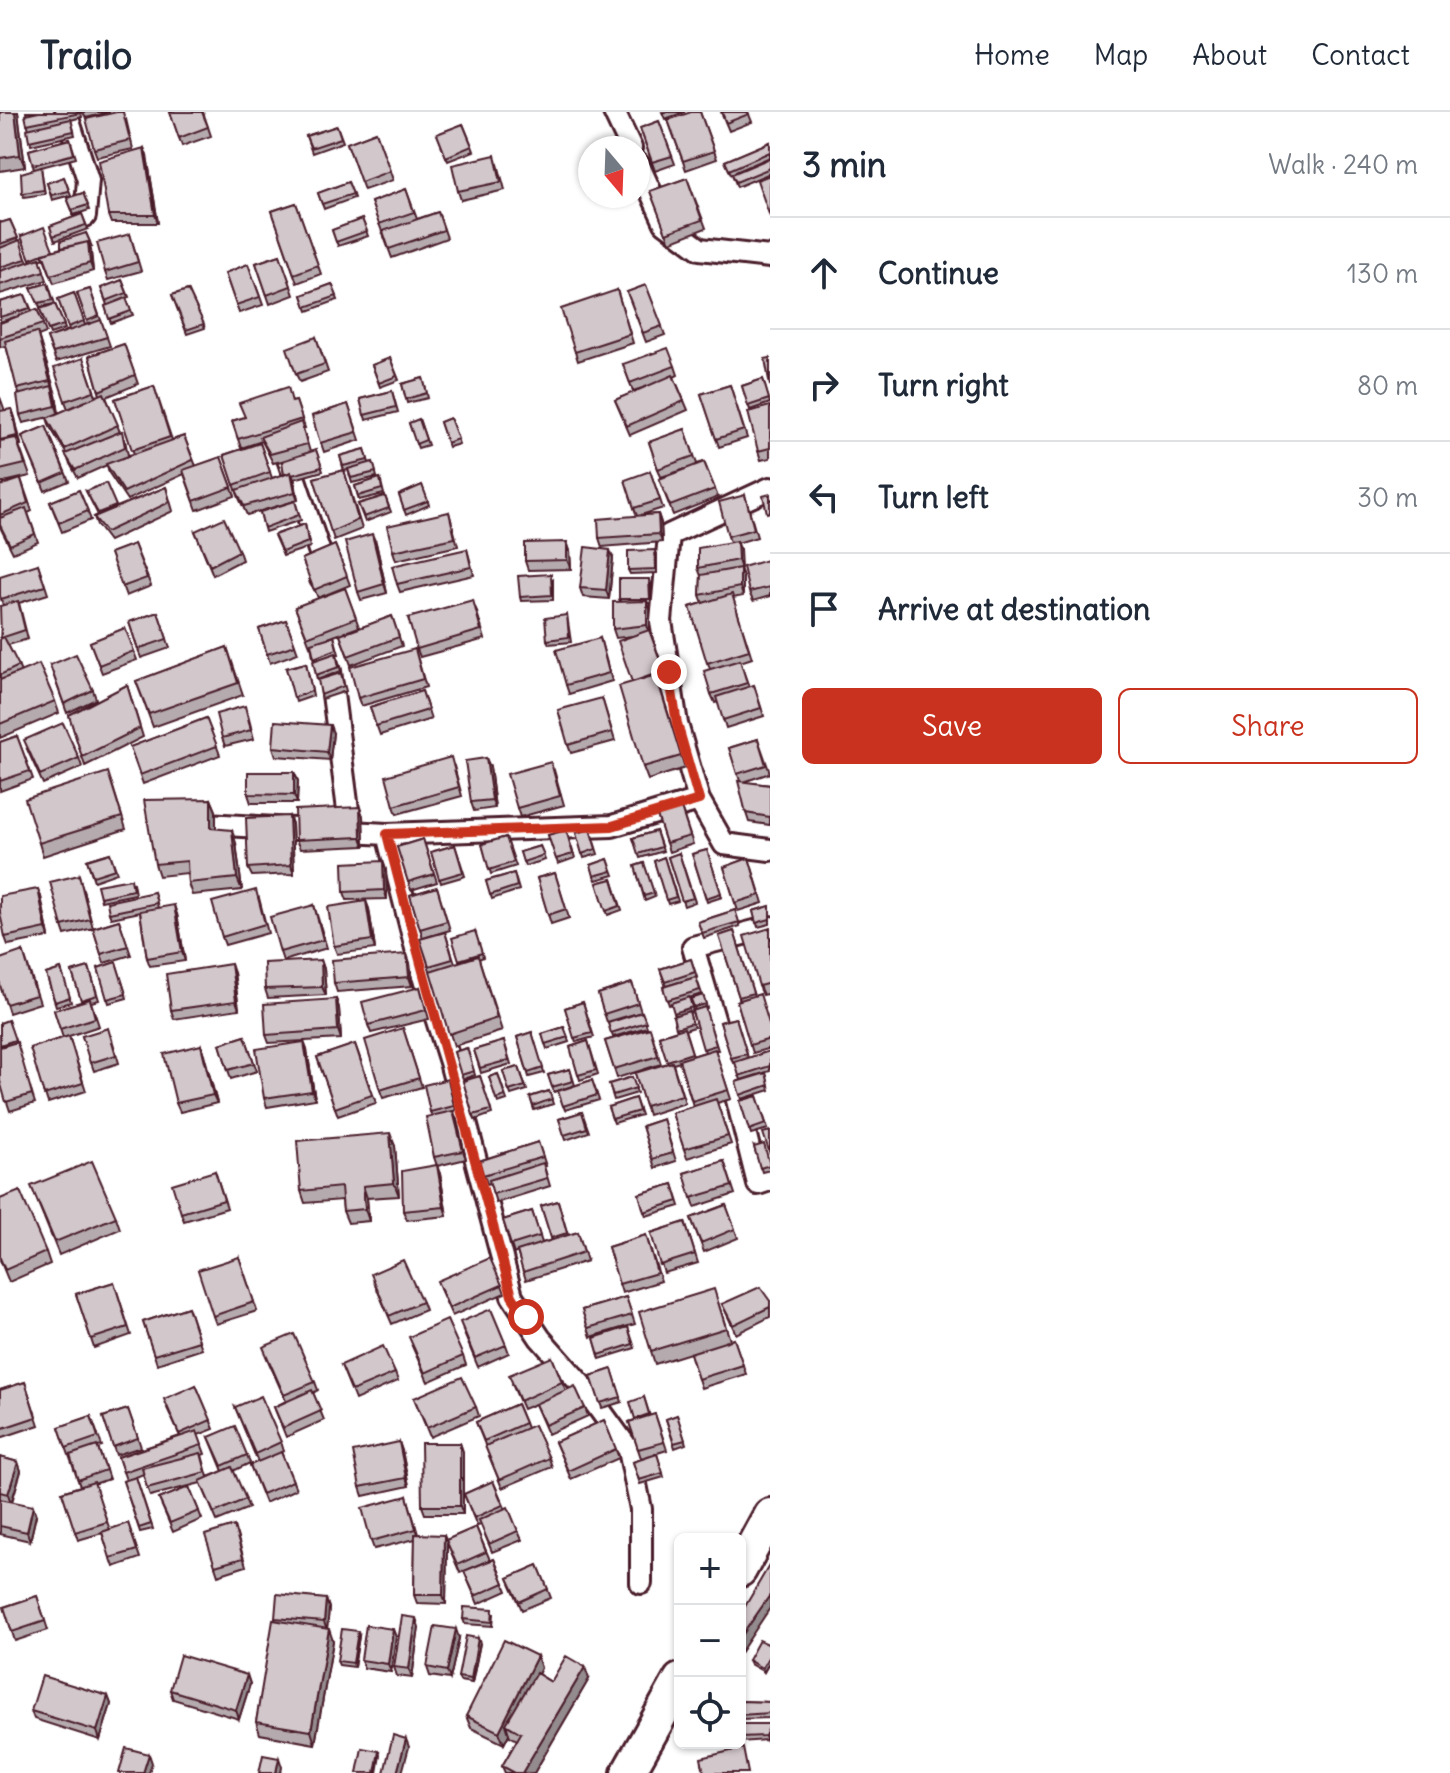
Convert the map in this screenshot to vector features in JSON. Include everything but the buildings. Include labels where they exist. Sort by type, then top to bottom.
[{"type":"main road","points":[[746,1559],[770,1515]]},
{"type":"main road","points":[[628,1773],[674,1691]]},
{"type":"street","points":[[66,112],[88,180],[85,216]]},
{"type":"street","points":[[614,112],[625,136]]},
{"type":"street","points":[[650,190],[665,223],[700,249],[770,257]]},
{"type":"street","points":[[277,427],[321,556],[322,600]]},
{"type":"street","points":[[770,488],[669,535],[661,621],[677,724],[699,800],[724,844],[770,850]]},
{"type":"street","points":[[327,646],[351,833]]},
{"type":"street","points":[[206,824],[387,834],[612,826],[699,800]]},
{"type":"street","points":[[387,834],[512,1296],[540,1338],[584,1388],[629,1450],[641,1509],[641,1583]]},
{"type":"street","points":[[770,927],[693,947],[732,1080],[758,1184],[770,1180]]},
{"type":"route","points":[[526,1317],[512,1296],[387,834],[612,826],[699,800],[677,724],[669,672]]}]
